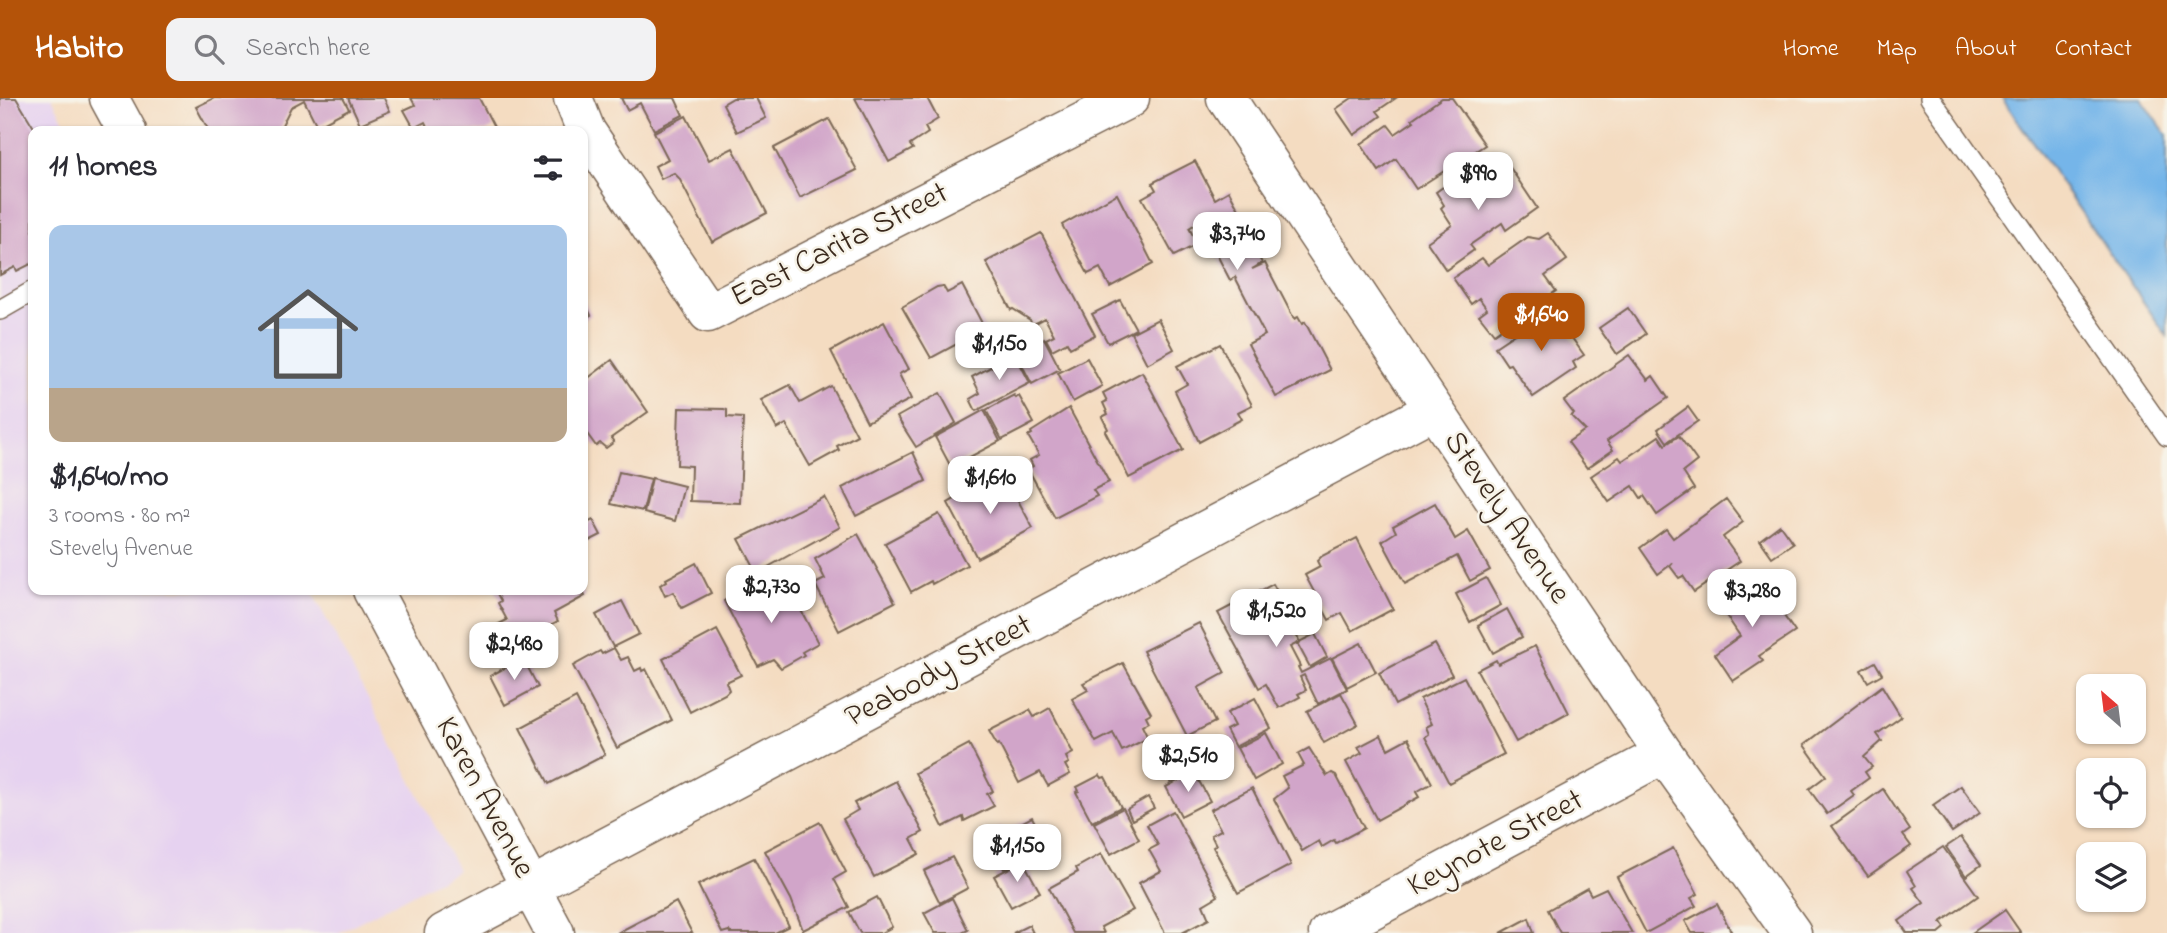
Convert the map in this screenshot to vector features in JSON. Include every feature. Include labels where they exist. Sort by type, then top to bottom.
[{"type":"street","points":[[109,98],[124,126]]},
{"type":"street","name":"East Carita Street","points":[[588,128],[708,313],[1130,98]]},
{"type":"street","name":"Stevely Avenue","points":[[1226,98],[1664,754],[1792,933]]},
{"type":"street","name":"Peabody Street","points":[[444,933],[1433,410]]},
{"type":"street","name":"Karen Avenue","points":[[375,595],[555,933]]},
{"type":"street","name":"Keynote Street","points":[[1328,933],[1664,754]]},
{"type":"lane","points":[[1930,98],[2167,436]]},
{"type":"lane","points":[[0,310],[28,294]]},
{"type":"shaded area","points":[[0,98],[52,98],[66,126],[28,126],[28,595],[314,595],[458,870],[338,933],[0,933]]},
{"type":"water","points":[[2002,98],[2141,98],[2167,135],[2167,336]]},
{"type":"building","points":[[0,98],[16,98],[33,126],[28,126],[28,266],[17,271],[15,267],[0,275]]},
{"type":"building","points":[[214,98],[343,98],[349,109],[317,126],[304,100],[291,107],[282,126],[206,126],[196,107]]},
{"type":"building","points":[[348,98],[384,98],[390,111],[360,124]]},
{"type":"building","points":[[411,98],[479,98],[493,126],[427,126],[425,122],[413,126],[404,110],[415,105]]},
{"type":"building","points":[[621,98],[675,98],[683,115],[654,130],[640,103],[627,110]]},
{"type":"building","points":[[733,98],[756,98],[766,118],[737,132],[723,104]]},
{"type":"building","points":[[855,98],[927,98],[938,119],[925,127],[928,133],[910,145],[913,149],[889,162]]},
{"type":"building","points":[[1352,98],[1396,98],[1377,111],[1381,116],[1354,135],[1336,109]]},
{"type":"building","points":[[1442,98],[1452,98],[1485,145],[1416,189],[1396,159],[1379,171],[1361,144],[1388,125],[1395,134]]},
{"type":"building","points":[[686,116],[709,160],[733,148],[767,213],[712,242],[679,178],[674,173],[661,179],[655,166],[668,159],[654,132]]},
{"type":"building","points":[[829,119],[857,170],[800,198],[774,148]]},
{"type":"building","points":[[1195,161],[1215,199],[1229,191],[1252,234],[1247,236],[1262,263],[1252,269],[1265,263],[1294,319],[1298,317],[1302,324],[1305,322],[1330,370],[1276,397],[1248,344],[1265,335],[1235,277],[1230,280],[1216,253],[1213,255],[1204,238],[1201,240],[1194,225],[1189,228],[1198,244],[1174,256],[1142,198],[1156,190],[1152,183]]},
{"type":"building","points":[[1509,166],[1537,208],[1506,230],[1502,223],[1470,245],[1474,250],[1446,270],[1427,242],[1452,225],[1441,208],[1444,205],[1436,192],[1471,167],[1483,184]]},
{"type":"building","points":[[1117,194],[1153,264],[1110,287],[1100,268],[1088,274],[1062,225]]},
{"type":"building","points":[[1041,233],[1095,335],[1070,348],[1067,342],[1052,350],[1046,339],[1054,335],[1045,318],[1032,325],[1030,320],[1011,310],[986,262]]},
{"type":"building","points":[[1548,233],[1567,260],[1545,276],[1556,291],[1494,334],[1479,315],[1487,309],[1479,298],[1471,304],[1453,278],[1482,258],[1488,265],[1528,237],[1539,239]]},
{"type":"building","points":[[962,285],[985,329],[931,358],[902,307],[937,287],[943,286],[947,293]]},
{"type":"building","points":[[1120,300],[1136,329],[1108,343],[1092,314]]},
{"type":"building","points":[[1628,308],[1646,334],[1617,354],[1599,328]]},
{"type":"building","points":[[1549,311],[1584,355],[1573,362],[1576,368],[1533,397],[1495,347]]},
{"type":"building","points":[[1158,319],[1174,349],[1147,364],[1131,333]]},
{"type":"building","points":[[884,322],[909,369],[899,374],[911,399],[867,422],[831,351]]},
{"type":"building","points":[[1044,338],[1060,369],[1032,384],[1015,352]]},
{"type":"building","points":[[1220,344],[1252,405],[1238,412],[1242,419],[1199,442],[1175,391],[1187,384],[1177,366]]},
{"type":"building","points":[[1015,354],[1030,383],[976,411],[970,399],[980,393],[972,377]]},
{"type":"building","points":[[1629,355],[1648,380],[1653,376],[1668,398],[1607,441],[1613,450],[1587,468],[1568,442],[1585,430],[1571,416],[1574,414],[1564,401]]},
{"type":"building","points":[[1087,358],[1102,386],[1073,402],[1058,373]]},
{"type":"building","points":[[612,360],[648,412],[611,438],[614,442],[606,448],[600,443],[596,446],[588,435],[588,378]]},
{"type":"building","points":[[1142,372],[1183,450],[1129,478],[1105,431],[1108,429],[1102,417],[1108,414],[1103,403],[1107,401],[1103,393]]},
{"type":"building","points":[[790,385],[800,403],[831,386],[857,435],[837,446],[839,450],[810,466],[786,424],[777,429],[761,400]]},
{"type":"building","points":[[940,393],[956,423],[916,447],[897,417]]},
{"type":"building","points":[[1014,395],[1016,398],[1019,396],[1034,423],[1002,440],[986,410]]},
{"type":"building","points":[[1688,407],[1698,421],[1667,442],[1658,429]]},
{"type":"building","points":[[679,408],[724,409],[727,410],[727,417],[743,418],[740,503],[690,501],[691,466],[677,465]]},
{"type":"building","points":[[1069,408],[1109,482],[1093,490],[1097,496],[1055,518],[1028,469],[1033,466],[1030,460],[1039,455],[1028,436]]},
{"type":"building","points":[[984,410],[1000,441],[951,467],[935,437]]},
{"type":"building","points":[[1659,436],[1665,445],[1679,436],[1697,461],[1683,472],[1694,489],[1657,515],[1633,486],[1609,502],[1591,476],[1619,457],[1622,461]]},
{"type":"building","points":[[913,452],[926,481],[856,516],[842,488]]},
{"type":"building","points":[[619,472],[651,479],[643,511],[611,504]]},
{"type":"building","points":[[997,475],[1002,485],[1008,482],[1033,528],[977,558],[948,503]]},
{"type":"building","points":[[652,478],[684,486],[675,521],[644,513]]},
{"type":"building","points":[[824,497],[840,527],[757,573],[739,539]]},
{"type":"building","points":[[1726,499],[1743,522],[1723,537],[1740,561],[1694,592],[1683,576],[1679,578],[1670,566],[1673,563],[1658,574],[1640,548],[1666,529],[1673,538]]},
{"type":"building","points":[[1435,503],[1455,539],[1468,531],[1490,570],[1470,581],[1457,556],[1405,584],[1382,541],[1396,532],[1393,526]]},
{"type":"building","points":[[939,514],[967,565],[911,592],[885,543]]},
{"type":"building","points":[[593,520],[601,535],[589,541],[588,538],[588,522]]},
{"type":"building","points":[[1780,525],[1793,543],[1772,557],[1760,540]]},
{"type":"building","points":[[858,534],[895,602],[839,631],[815,584],[825,579],[815,559]]},
{"type":"building","points":[[1357,538],[1393,609],[1352,631],[1342,613],[1329,620],[1305,575],[1320,567],[1317,561],[1322,556]]},
{"type":"building","points":[[696,563],[711,593],[682,608],[673,592],[665,596],[660,585]]},
{"type":"building","points":[[1486,578],[1501,605],[1470,622],[1456,594]]},
{"type":"building","points":[[1758,578],[1795,632],[1759,656],[1763,661],[1733,681],[1715,654],[1740,636],[1719,605]]},
{"type":"building","points":[[764,580],[776,602],[792,593],[818,643],[802,652],[804,655],[781,668],[773,659],[758,666],[724,601]]},
{"type":"building","points":[[1273,584],[1298,630],[1294,631],[1300,642],[1290,647],[1301,673],[1331,658],[1347,689],[1318,704],[1304,675],[1300,677],[1306,690],[1298,694],[1300,697],[1279,708],[1266,684],[1259,688],[1218,613]]},
{"type":"building","points":[[498,595],[585,596],[554,613],[558,621],[521,641],[524,647],[496,662],[481,633],[507,620],[498,603],[501,601]]},
{"type":"building","points":[[622,601],[639,634],[613,647],[596,615]]},
{"type":"building","points":[[1507,609],[1522,637],[1493,653],[1478,625]]},
{"type":"building","points":[[1199,623],[1225,673],[1198,688],[1215,722],[1187,736],[1143,651]]},
{"type":"building","points":[[717,630],[741,675],[726,682],[729,690],[725,694],[690,712],[663,659]]},
{"type":"building","points":[[1315,634],[1327,657],[1310,667],[1297,643]]},
{"type":"building","points":[[1361,643],[1376,672],[1347,687],[1332,658]]},
{"type":"building","points":[[1435,644],[1452,675],[1395,705],[1379,673]]},
{"type":"building","points":[[1535,646],[1569,713],[1516,742],[1477,670],[1496,660],[1498,664]]},
{"type":"building","points":[[614,648],[621,660],[628,657],[635,671],[646,669],[672,720],[617,748],[573,666],[600,651],[602,654]]},
{"type":"building","points":[[523,658],[538,687],[505,705],[490,676]]},
{"type":"building","points":[[1875,662],[1882,674],[1868,682],[1861,670]]},
{"type":"building","points":[[1123,663],[1151,713],[1146,716],[1149,722],[1142,726],[1148,738],[1122,751],[1113,733],[1096,742],[1072,699],[1088,690],[1083,683]]},
{"type":"building","points":[[1464,677],[1504,754],[1449,783],[1425,737],[1429,734],[1426,727],[1432,724],[1420,699]]},
{"type":"building","points":[[1882,686],[1901,717],[1877,734],[1882,741],[1864,757],[1872,767],[1865,772],[1869,778],[1851,791],[1854,795],[1827,814],[1809,789],[1826,776],[1804,745]]},
{"type":"building","points":[[1341,693],[1358,724],[1324,743],[1307,711]]},
{"type":"building","points":[[576,698],[605,755],[549,784],[520,728]]},
{"type":"building","points":[[1255,698],[1271,728],[1235,747],[1226,730],[1234,726],[1227,713]]},
{"type":"building","points":[[1050,708],[1073,753],[1066,757],[1069,763],[1065,765],[1070,774],[1048,786],[1040,772],[1019,783],[999,744],[997,745],[989,731],[1030,710],[1034,717]]},
{"type":"building","points":[[1266,733],[1282,764],[1254,780],[1237,748]]},
{"type":"building","points":[[1381,735],[1388,749],[1408,738],[1432,783],[1416,792],[1419,797],[1377,820],[1346,762],[1362,753],[1358,747]]},
{"type":"building","points":[[1178,737],[1196,769],[1171,782],[1154,751]]},
{"type":"building","points":[[969,744],[993,791],[987,794],[994,806],[964,821],[963,817],[943,827],[915,773]]},
{"type":"building","points":[[1309,748],[1327,776],[1332,773],[1336,775],[1364,828],[1336,843],[1334,840],[1322,847],[1319,841],[1302,851],[1274,799],[1288,788],[1282,776],[1304,765],[1298,754]]},
{"type":"building","points":[[1194,772],[1210,801],[1181,816],[1166,787]]},
{"type":"building","points":[[1100,775],[1105,777],[1121,807],[1092,822],[1076,792],[1079,791],[1077,787]]},
{"type":"building","points":[[896,781],[923,832],[911,839],[919,854],[874,877],[843,819],[858,810],[854,803]]},
{"type":"building","points":[[1961,786],[1980,813],[1952,832],[1933,805]]},
{"type":"building","points":[[1252,788],[1291,865],[1238,893],[1213,847],[1216,845],[1211,835],[1221,830],[1210,810]]},
{"type":"building","points":[[1883,789],[1910,830],[1903,835],[1911,846],[1868,876],[1832,826]]},
{"type":"building","points":[[1148,797],[1154,808],[1132,820],[1127,809]]},
{"type":"building","points":[[1123,808],[1139,839],[1111,854],[1094,823]]},
{"type":"building","points":[[1173,811],[1218,896],[1203,905],[1209,919],[1182,933],[1165,933],[1139,883],[1161,871],[1149,850],[1158,845],[1147,825]]},
{"type":"building","points":[[1032,817],[1047,847],[1004,869],[986,835],[1001,827],[1004,832]]},
{"type":"building","points":[[820,822],[846,872],[834,879],[849,907],[803,930],[791,899],[765,851]]},
{"type":"building","points":[[1961,837],[1981,865],[1966,876],[1946,847]]},
{"type":"building","points":[[1943,847],[1978,896],[1941,922],[1945,928],[1939,933],[1907,933],[1899,921],[1924,903],[1913,888],[1916,886],[1907,871]]},
{"type":"building","points":[[1673,848],[1698,894],[1691,898],[1696,906],[1646,933],[1617,877]]},
{"type":"building","points":[[1101,854],[1133,910],[1101,927],[1104,933],[1073,933],[1049,888],[1078,872],[1076,868]]},
{"type":"building","points":[[952,857],[968,888],[940,903],[924,871]]},
{"type":"building","points":[[754,858],[789,926],[775,933],[722,933],[698,885]]},
{"type":"building","points":[[1023,861],[1040,892],[1011,907],[994,876]]},
{"type":"building","points":[[1587,888],[1591,895],[1606,888],[1632,933],[1560,933],[1548,910]]},
{"type":"building","points":[[877,897],[892,927],[881,933],[860,933],[849,912]]},
{"type":"building","points":[[952,898],[968,930],[962,933],[935,933],[924,913]]},
{"type":"building","points":[[676,902],[692,933],[617,933]]},
{"type":"building","points":[[1717,904],[1732,933],[1692,933],[1685,921]]},
{"type":"building","points":[[2005,910],[2021,933],[1972,933]]},
{"type":"building","points":[[1529,918],[1534,933],[1501,933]]},
{"type":"building","points":[[1029,925],[1033,933],[1013,933]]}]
